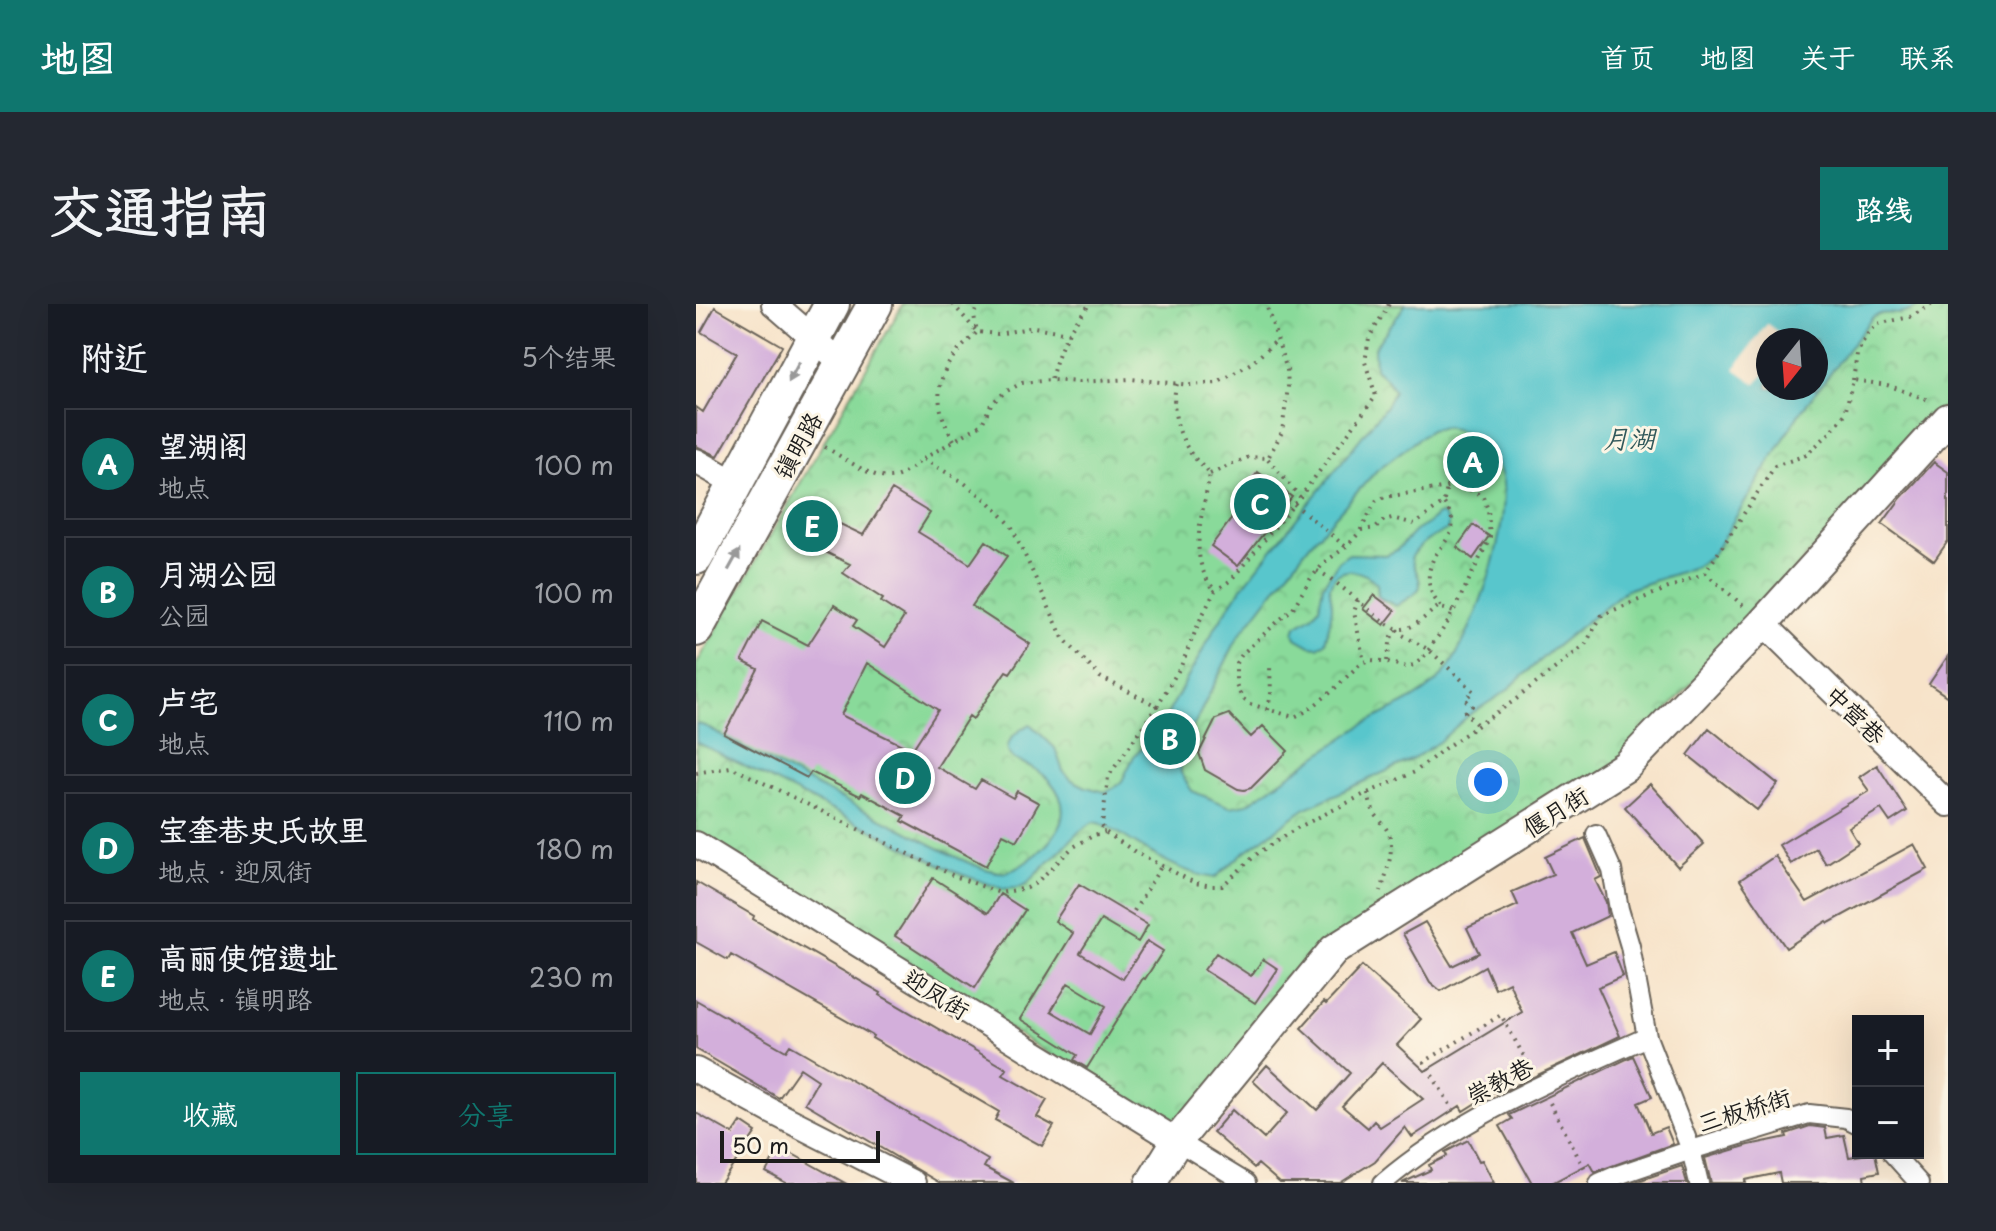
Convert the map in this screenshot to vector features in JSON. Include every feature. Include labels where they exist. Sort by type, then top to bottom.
[{"type":"main road","name":"镇明路","points":[[696,557],[832,304]]},
{"type":"main road","name":"镇明路","points":[[696,629],[875,304]]},
{"type":"street","points":[[774,304],[843,364]]},
{"type":"street","name":"偃月街","points":[[1151,1183],[1177,1141],[1334,950],[1626,766],[1944,412]]},
{"type":"street","points":[[696,461],[735,483]]},
{"type":"street","name":"中营巷","points":[[1757,619],[1948,804]]},
{"type":"street","points":[[1596,834],[1612,870],[1647,1037],[1691,1150],[1699,1183]]},
{"type":"street","name":"迎凤街","points":[[696,844],[1177,1141]]},
{"type":"street","name":"崇教巷","points":[[1383,1183],[1463,1127],[1540,1085],[1647,1037]]},
{"type":"street","points":[[696,1070],[913,1183]]},
{"type":"street","name":"三板桥街","points":[[1592,1177],[1809,1114],[1852,1121]]},
{"type":"street","points":[[1177,1141],[1246,1183]]},
{"type":"street","points":[[1897,1159],[1919,1183]]},
{"type":"path","points":[[953,304],[977,332],[998,334],[1034,327],[1068,333]]},
{"type":"path","points":[[977,332],[974,315],[978,304]]},
{"type":"path","points":[[1051,380],[1059,350],[1090,304]]},
{"type":"path","points":[[1266,304],[1287,370],[1288,387],[1282,432],[1268,458]]},
{"type":"path","points":[[1389,304],[1369,338],[1365,362],[1376,396],[1300,497],[1231,580],[1215,591],[1181,666],[1108,777],[1102,826],[1105,832],[1137,853],[1195,883],[1222,886],[1258,853],[1297,828],[1415,772],[1585,645],[1602,615],[1705,573],[1775,466],[1806,455],[1845,414],[1857,354],[1866,336],[1877,324],[1910,317],[1932,304]]},
{"type":"path","points":[[954,440],[945,426],[939,402],[940,382],[954,355],[977,332]]},
{"type":"path","points":[[818,443],[877,475],[892,478],[982,424],[991,404],[1022,383],[1131,379],[1177,384],[1217,383],[1253,362],[1277,340]]},
{"type":"path","points":[[1853,380],[1887,385],[1944,412]]},
{"type":"path","points":[[1177,384],[1174,394],[1178,428],[1188,451],[1210,474]]},
{"type":"path","points":[[1210,474],[1249,457],[1268,458],[1300,497]]},
{"type":"path","points":[[923,459],[963,482],[989,502],[1011,525],[1063,638],[1100,677],[1157,706]]},
{"type":"path","points":[[1210,474],[1201,515],[1199,549],[1204,573],[1215,591]]},
{"type":"path","points":[[1361,530],[1376,528],[1384,520],[1392,518],[1415,524],[1443,502],[1447,488]]},
{"type":"path","points":[[1447,488],[1468,489],[1483,496],[1488,510],[1490,538],[1454,612],[1423,658],[1406,667],[1387,661],[1364,662],[1330,693],[1294,717],[1250,704],[1242,698],[1236,684],[1236,663],[1293,608],[1325,562],[1346,547],[1361,530],[1376,501],[1447,488]]},
{"type":"path","points":[[1443,502],[1452,517],[1453,528],[1446,543],[1435,555],[1429,584],[1431,595],[1443,608]]},
{"type":"path","points":[[1294,504],[1346,547]]},
{"type":"path","points":[[1317,571],[1339,584],[1385,623],[1429,650],[1474,691],[1465,699],[1472,706],[1465,712],[1478,726]]},
{"type":"path","points":[[1705,573],[1757,619]]},
{"type":"path","points":[[1358,600],[1354,612],[1364,662]]},
{"type":"path","points":[[1396,629],[1424,619],[1438,607],[1454,612]]},
{"type":"path","points":[[1387,661],[1396,629]]},
{"type":"path","points":[[1268,710],[1270,667]]},
{"type":"path","points":[[696,773],[731,767],[952,875],[1000,893],[1027,888],[1036,883],[1072,848],[1105,832]]},
{"type":"path","points":[[1368,793],[1372,810],[1390,835],[1390,861],[1380,893]]},
{"type":"path","points":[[1134,911],[1162,865]]},
{"type":"path","points":[[1463,1127],[1424,1062],[1501,1015],[1592,1177]]},
{"type":"green space","points":[[903,304],[1948,304],[1948,401],[1621,761],[1332,946],[1174,1132],[696,833],[696,665]]},
{"type":"water","name":"月湖","points":[[1406,304],[1922,304],[1904,313],[1882,314],[1872,318],[1828,376],[1828,328],[1756,328],[1756,400],[1810,400],[1710,557],[1695,567],[1626,590],[1505,692],[1469,715],[1440,741],[1413,759],[1304,809],[1242,854],[1215,878],[1172,864],[1109,827],[1093,822],[1027,884],[1003,889],[955,872],[696,742],[696,723],[956,857],[997,872],[1019,867],[1053,838],[1063,811],[1057,791],[1050,781],[1011,757],[1008,746],[1012,738],[1030,724],[1055,748],[1063,771],[1072,780],[1105,792],[1122,781],[1134,756],[1156,735],[1215,628],[1240,590],[1386,406],[1394,391],[1375,369],[1374,348]],"holes":[[[1445,427],[1466,433],[1483,445],[1500,471],[1504,491],[1502,517],[1497,546],[1478,608],[1466,637],[1441,677],[1424,692],[1363,725],[1247,804],[1230,807],[1192,791],[1181,773],[1180,753],[1238,637],[1311,543],[1377,470],[1430,430]]]},
{"type":"water","points":[[1443,514],[1448,529],[1423,544],[1411,558],[1420,583],[1413,595],[1396,606],[1378,597],[1377,584],[1366,575],[1352,571],[1339,574],[1330,586],[1332,609],[1325,642],[1318,647],[1310,646],[1296,638],[1296,626],[1312,616],[1319,607],[1323,585],[1339,561],[1349,554],[1386,555],[1397,550],[1415,531],[1437,515]]},
{"type":"pier","points":[[1756,339],[1756,384],[1735,369]]},
{"type":"building","points":[[715,307],[782,346],[718,456],[696,446],[696,407],[703,412],[737,353],[701,332]]},
{"type":"building","points":[[1472,445],[1489,470],[1474,480],[1457,455]]},
{"type":"building","points":[[1934,462],[1948,472],[1948,541],[1934,561],[1882,524]]},
{"type":"building","points":[[1258,472],[1292,497],[1238,566],[1211,546],[1238,510],[1233,505]]},
{"type":"building","points":[[892,490],[930,513],[918,532],[970,564],[986,541],[1007,556],[972,606],[1030,644],[1010,673],[1006,671],[973,719],[969,716],[937,767],[975,789],[981,780],[1013,798],[1017,791],[1039,803],[1017,841],[1003,834],[986,866],[902,821],[905,816],[862,793],[860,796],[811,772],[807,778],[724,734],[758,669],[742,661],[762,621],[808,645],[834,605],[857,620],[853,626],[885,647],[904,617],[843,573],[850,564],[797,538],[811,510],[863,535]],"holes":[[[867,663],[938,710],[912,750],[841,715]]]},
{"type":"building","points":[[1473,525],[1489,536],[1473,559],[1457,547]]},
{"type":"building","points":[[1374,595],[1395,611],[1384,625],[1363,609]]},
{"type":"building","points":[[1948,656],[1948,697],[1929,684]]},
{"type":"building","points":[[1229,714],[1251,737],[1263,726],[1288,751],[1251,788],[1244,790],[1205,770],[1199,753],[1216,719]]},
{"type":"building","points":[[1709,728],[1778,784],[1757,810],[1688,755]]},
{"type":"building","points":[[1877,765],[1907,811],[1890,822],[1881,809],[1849,828],[1858,843],[1826,864],[1816,848],[1791,864],[1779,845],[1869,791],[1859,777]]},
{"type":"building","points":[[1650,784],[1704,844],[1678,867],[1625,807]]},
{"type":"building","points":[[1585,838],[1601,877],[1595,880],[1606,902],[1608,916],[1572,933],[1586,964],[1614,952],[1623,976],[1598,987],[1620,1036],[1497,1094],[1495,1091],[1463,1111],[1460,1106],[1412,1137],[1405,1127],[1375,1161],[1340,1183],[1280,1183],[1258,1164],[1254,1168],[1213,1132],[1232,1110],[1264,1139],[1287,1113],[1253,1081],[1267,1065],[1317,1110],[1350,1073],[1301,1028],[1362,966],[1421,1019],[1397,1045],[1425,1071],[1522,1012],[1509,982],[1495,989],[1485,966],[1441,991],[1430,982],[1403,934],[1425,922],[1452,966],[1479,953],[1467,928],[1518,905],[1512,892],[1553,874],[1545,857]],"holes":[[[1382,1063],[1423,1099],[1380,1127],[1374,1121],[1368,1128],[1342,1106]]]},
{"type":"building","points":[[1914,844],[1928,869],[1829,923],[1827,921],[1786,948],[1740,880],[1775,856],[1807,902]]},
{"type":"building","points":[[933,878],[988,913],[1000,894],[1025,910],[975,988],[895,936]]},
{"type":"building","points":[[696,882],[1007,1069],[1003,1075],[1047,1100],[1037,1117],[1054,1126],[1042,1146],[995,1120],[999,1112],[873,1036],[731,955],[728,960],[696,942]]},
{"type":"building","points":[[1079,884],[1148,925],[1138,942],[1101,920],[1080,953],[1123,979],[1147,941],[1163,951],[1087,1068],[1074,1060],[1077,1055],[1020,1019],[1073,933],[1055,921]],"holes":[[[1068,983],[1106,1006],[1090,1034],[1051,1011]]]},
{"type":"building","points":[[1216,953],[1251,976],[1263,959],[1278,969],[1255,1003],[1204,970]]},
{"type":"building","points":[[696,1000],[786,1051],[790,1045],[988,1160],[984,1167],[1014,1183],[940,1183],[805,1103],[818,1080],[800,1068],[779,1098],[696,1049]]},
{"type":"building","points":[[1633,1056],[1652,1097],[1638,1103],[1651,1133],[1666,1127],[1673,1144],[1595,1172],[1590,1163],[1552,1183],[1532,1183],[1500,1126],[1512,1119],[1509,1115]]},
{"type":"building","points":[[696,1113],[733,1134],[741,1122],[756,1132],[721,1183],[696,1183]]},
{"type":"building","points":[[1810,1126],[1825,1128],[1827,1138],[1844,1135],[1849,1157],[1876,1159],[1879,1172],[1864,1175],[1865,1183],[1781,1183],[1779,1173],[1745,1180],[1746,1183],[1711,1183],[1705,1158],[1787,1137],[1786,1134]]},
{"type":"building","points":[[1468,1140],[1494,1183],[1402,1183],[1431,1170],[1429,1165],[1447,1156],[1445,1152]]},
{"type":"building","points":[[780,1147],[845,1183],[786,1183],[766,1172]]},
{"type":"building","points":[[1682,1166],[1687,1183],[1632,1183]]},
{"type":"place","name":"望湖阁","points":[[1473,462]]},
{"type":"place","name":"卢宅","points":[[1260,504]]},
{"type":"place","name":"高丽使馆遗址","points":[[812,526]]},
{"type":"place","name":"月湖公园","points":[[1170,739]]},
{"type":"place","name":"宝奎巷史氏故里","points":[[905,778]]}]
